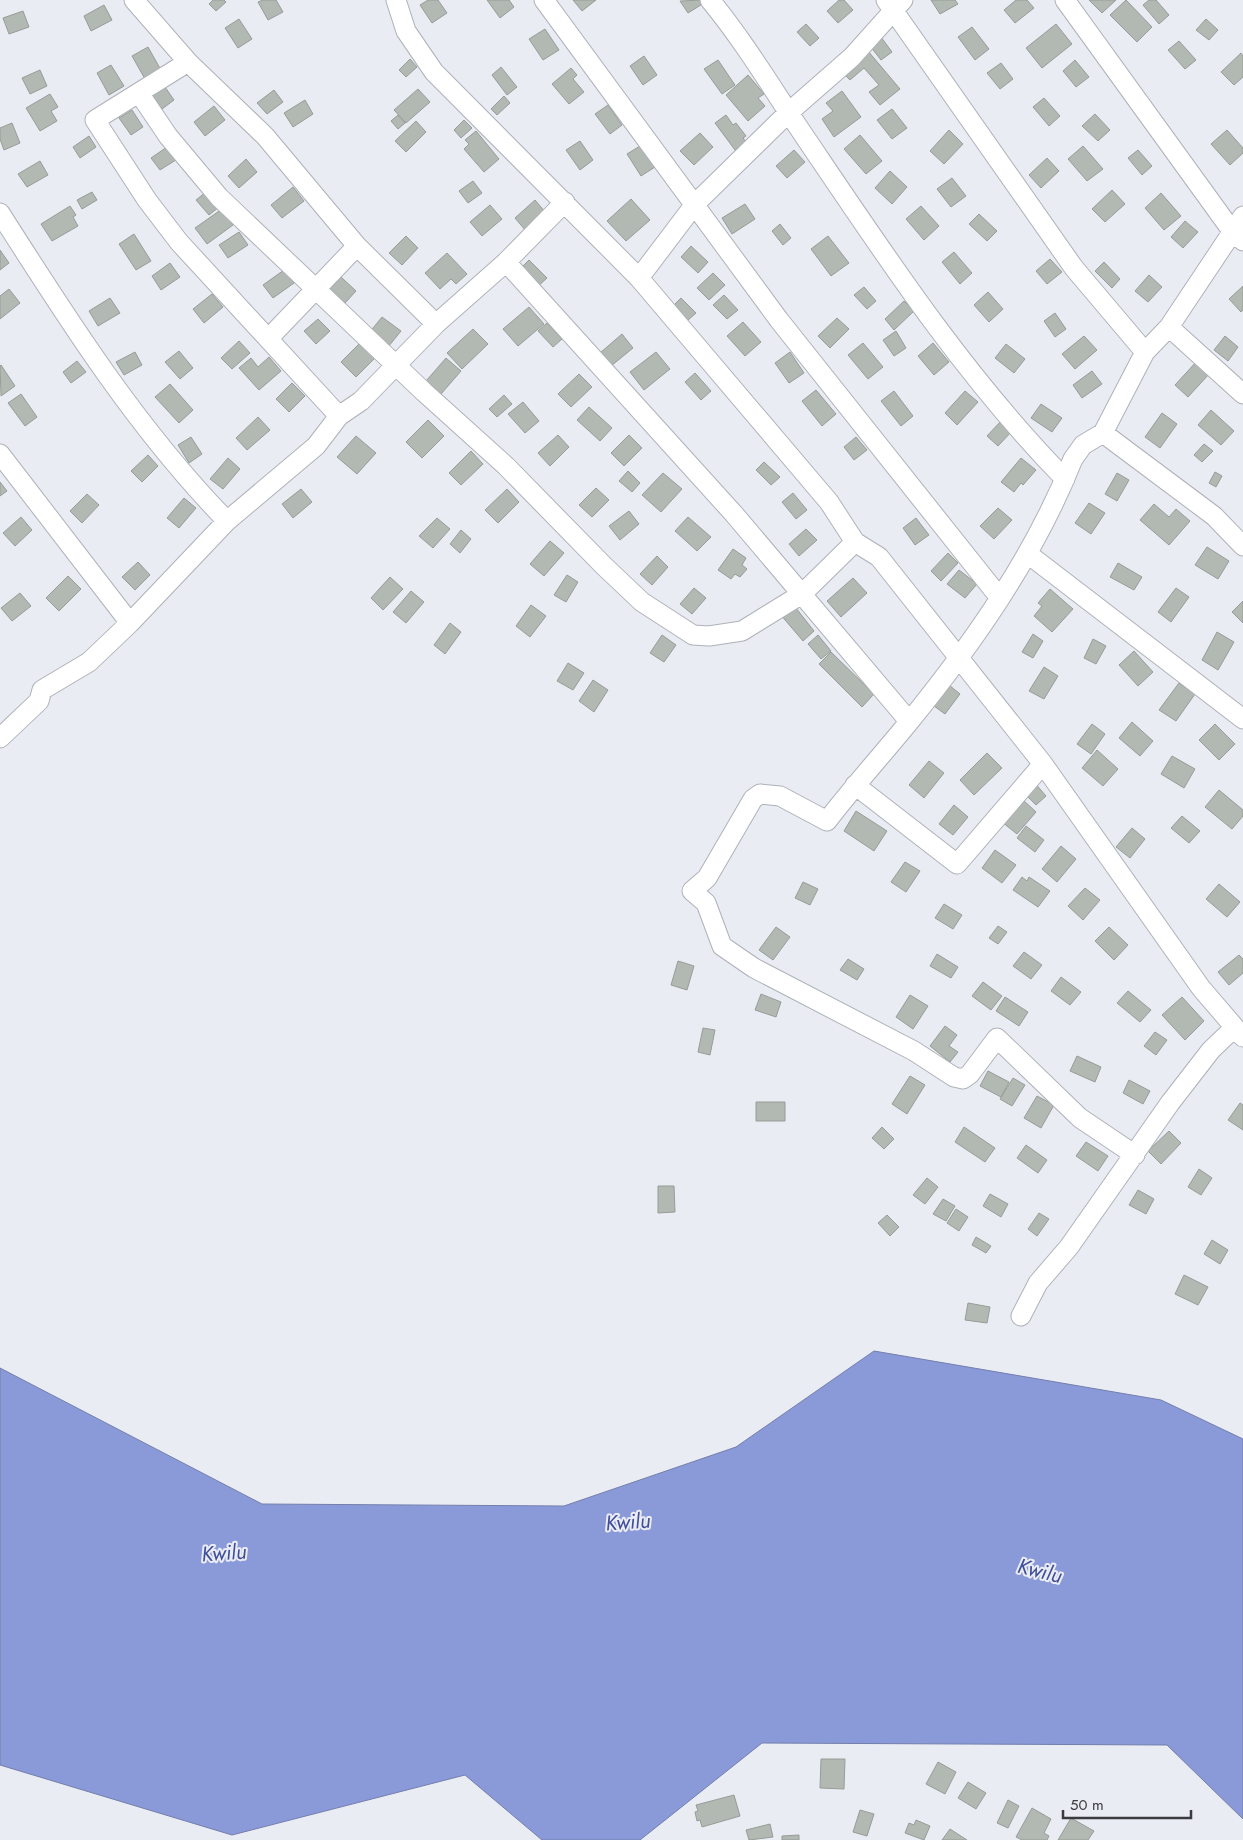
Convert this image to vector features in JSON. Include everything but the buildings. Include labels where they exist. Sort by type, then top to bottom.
[{"type":"street","points":[[134,0],[188,62],[264,136],[357,246],[436,324]]},
{"type":"street","points":[[396,0],[406,31],[434,72],[638,278],[828,502],[855,542],[879,556],[1043,764],[1201,988],[1238,1033],[1211,1050],[1069,1247],[1038,1283],[1021,1316]]},
{"type":"street","points":[[544,0],[785,327],[1000,598]]},
{"type":"street","points":[[710,0],[744,43],[788,113],[893,267],[997,405],[1065,479]]},
{"type":"street","points":[[1065,0],[1238,236]]},
{"type":"street","points":[[638,278],[695,204],[788,113],[852,57],[894,3],[990,151],[1074,268],[1145,352]]},
{"type":"street","points":[[188,62],[95,120],[146,200],[180,242],[339,416]]},
{"type":"street","points":[[139,93],[168,136],[219,197],[396,366],[506,466],[642,602],[693,635],[709,636],[742,631],[802,594],[855,542]]},
{"type":"street","points":[[0,738],[39,700],[42,690],[90,662],[130,623],[227,521],[316,446],[339,416],[361,401],[436,324],[506,262],[564,202]]},
{"type":"street","points":[[0,213],[57,303],[147,428],[197,491],[227,521]]},
{"type":"street","points":[[1135,1155],[1080,1118],[1044,1080],[997,1038],[970,1074],[963,1079],[954,1077],[914,1051],[754,968],[722,946],[706,902],[692,891],[707,878],[753,799],[760,794],[780,796],[827,822],[958,658],[1000,598],[1028,554],[1073,459],[1083,446],[1103,433],[1145,352],[1169,327],[1238,236],[1243,216]]},
{"type":"street","points":[[268,339],[357,246]]},
{"type":"street","points":[[506,262],[734,514],[909,721]]},
{"type":"street","points":[[1169,327],[1243,394]]},
{"type":"street","points":[[1103,433],[1214,516],[1243,546]]},
{"type":"street","points":[[0,454],[130,623]]},
{"type":"street","points":[[1028,554],[1243,719]]},
{"type":"street","points":[[855,785],[957,864],[1043,764]]},
{"type":"water","name":"Kwilu","points":[[874,1351],[1161,1400],[1243,1439],[1243,1819],[1167,1745],[762,1743],[640,1840],[542,1840],[465,1775],[232,1835],[0,1765],[0,1368],[262,1504],[564,1506],[736,1447]]}]
